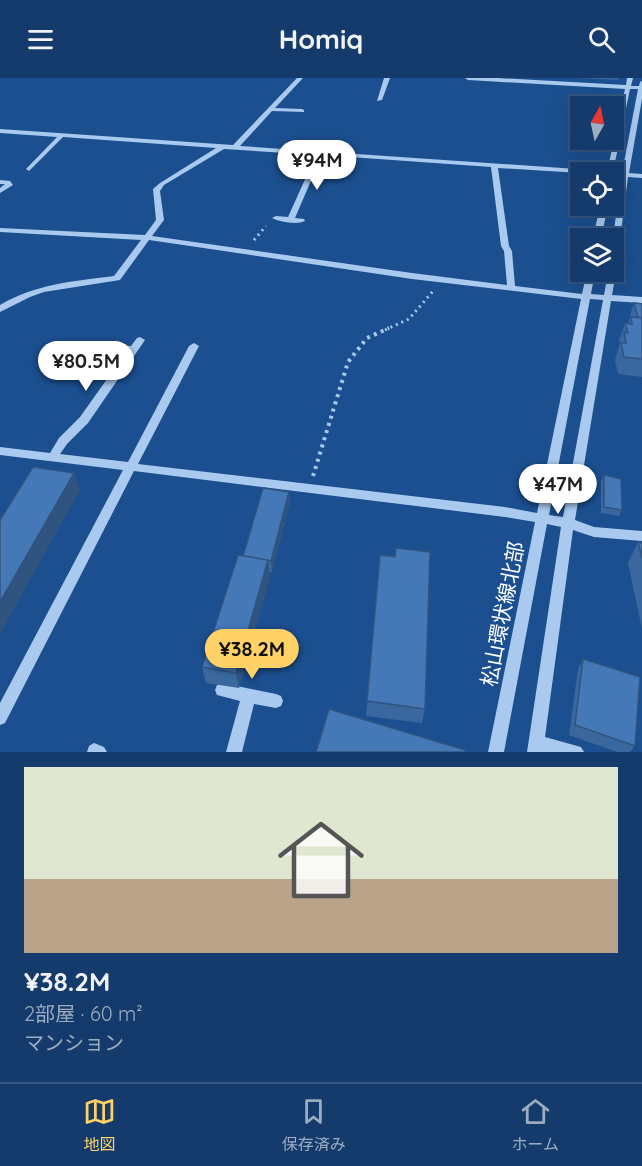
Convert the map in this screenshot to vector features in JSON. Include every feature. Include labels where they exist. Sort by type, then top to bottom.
[{"type":"street","points":[[235,147],[300,78]]},
{"type":"street","points":[[379,100],[387,78]]},
{"type":"street","points":[[468,78],[557,80],[626,87],[641,86],[618,228]]},
{"type":"street","points":[[614,162],[626,87],[630,78]]},
{"type":"street","points":[[269,109],[302,111]]},
{"type":"street","points":[[0,131],[570,170]]},
{"type":"street","points":[[29,169],[61,136]]},
{"type":"street","points":[[0,309],[24,294],[41,289],[117,278],[160,220],[156,191],[162,184],[224,146]]},
{"type":"street","points":[[290,220],[320,153]]},
{"type":"street","points":[[494,165],[505,246],[508,251],[511,287]]},
{"type":"street","points":[[625,175],[642,176]]},
{"type":"street","points":[[0,182],[8,182],[9,185],[0,191]]},
{"type":"street","points":[[276,218],[301,221]]},
{"type":"street","points":[[0,230],[147,238],[231,248],[442,280],[642,300]]},
{"type":"street","name":"松山環状線北部","points":[[496,752],[589,282]]},
{"type":"street","points":[[576,752],[536,747],[568,523],[611,282]]},
{"type":"street","points":[[54,457],[63,441],[84,420],[137,345],[114,346]]},
{"type":"street","points":[[0,718],[133,467],[194,346]]},
{"type":"street","points":[[0,452],[542,518],[594,531],[642,536]]},
{"type":"street","points":[[222,690],[276,701]]},
{"type":"street","points":[[234,752],[249,696]]},
{"type":"path","points":[[309,488],[348,362],[354,352],[369,335],[407,321],[416,314],[442,280]]},
{"type":"building","points":[[634,303],[642,304],[642,318],[638,317]]},
{"type":"building","points":[[631,317],[642,318],[642,359],[624,357],[621,343],[626,343],[624,332],[628,333],[625,323],[632,324]]},
{"type":"building","points":[[33,467],[74,473],[0,602],[0,520]]},
{"type":"building","points":[[604,475],[621,479],[622,510],[604,507]]},
{"type":"building","points":[[263,488],[289,492],[271,561],[243,556]]},
{"type":"building","points":[[638,542],[642,543],[642,558]]},
{"type":"building","points":[[396,548],[430,552],[425,709],[367,701],[380,555],[395,557]]},
{"type":"building","points":[[238,555],[268,560],[236,673],[202,667]]},
{"type":"building","points":[[583,659],[640,677],[635,746],[575,725]]},
{"type":"building","points":[[329,709],[465,750],[465,752],[316,752]]}]
